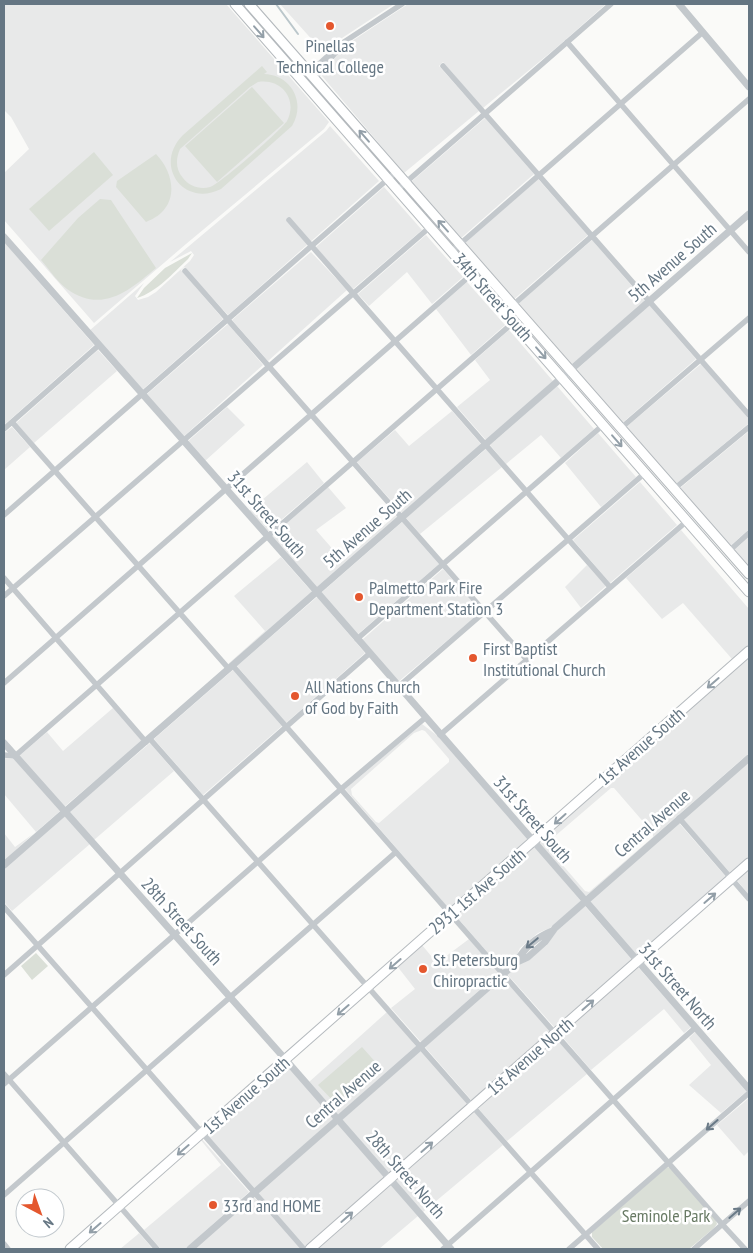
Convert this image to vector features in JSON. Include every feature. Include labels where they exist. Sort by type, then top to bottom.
[{"type":"main road","name":"34th Street South","points":[[235,4],[749,592]]},
{"type":"main road","name":"34th Street South","points":[[249,4],[749,574]]},
{"type":"main road","points":[[291,69],[314,79]]},
{"type":"main road","points":[[636,463],[644,465],[664,487],[674,489]]},
{"type":"main road","points":[[687,520],[695,523],[717,548],[726,548]]},
{"type":"main road","points":[[732,572],[738,572],[749,585]]},
{"type":"main road","name":"1st Avenue South","points":[[534,842],[749,651]]},
{"type":"main road","name":"2931 1st Ave South","points":[[421,941],[534,842]]},
{"type":"main road","name":"1st Avenue North","points":[[310,1249],[749,863]]},
{"type":"main road","name":"1st Avenue South","points":[[70,1249],[421,941]]},
{"type":"street","points":[[303,66],[318,64],[341,44],[402,4]]},
{"type":"street","points":[[397,190],[611,4]]},
{"type":"street","points":[[679,4],[749,87]]},
{"type":"street","points":[[452,251],[703,32]]},
{"type":"street","points":[[568,42],[749,252]]},
{"type":"street","points":[[314,79],[325,68],[341,44]]},
{"type":"street","points":[[443,66],[749,414]]},
{"type":"street","points":[[505,312],[749,99]]},
{"type":"street","points":[[4,514],[396,172]]},
{"type":"street","name":"5th Avenue South","points":[[4,865],[749,214]]},
{"type":"street","points":[[289,220],[610,587]]},
{"type":"street","points":[[4,596],[430,227]]},
{"type":"street","name":"31st Street South","points":[[4,237],[98,346],[317,592],[585,902]]},
{"type":"street","points":[[4,683],[480,267]]},
{"type":"street","points":[[185,271],[527,660]]},
{"type":"street","points":[[4,755],[15,756],[522,315]]},
{"type":"street","points":[[621,428],[749,318]]},
{"type":"street","points":[[4,429],[98,346]]},
{"type":"street","points":[[12,422],[138,566],[286,727],[668,1163],[746,1249]]},
{"type":"street","points":[[358,639],[603,425]]},
{"type":"street","points":[[674,489],[749,427]]},
{"type":"street","points":[[398,687],[645,473]]},
{"type":"street","points":[[440,735],[687,520]]},
{"type":"street","points":[[726,548],[749,533]]},
{"type":"street","points":[[4,578],[96,685],[203,800],[598,1249]]},
{"type":"street","points":[[4,975],[370,654]]},
{"type":"street","points":[[6,1082],[425,718]]},
{"type":"street","name":"28th Street South","points":[[4,743],[338,1119]]},
{"type":"street","name":"Central Avenue","points":[[190,1249],[503,974],[517,962],[528,957],[545,942],[552,931],[749,758]]},
{"type":"street","points":[[679,818],[749,899]]},
{"type":"street","points":[[4,1196],[396,852]]},
{"type":"street","name":"31st Street North","points":[[585,902],[749,1090]]},
{"type":"street","points":[[4,907],[304,1249]]},
{"type":"street","points":[[448,1248],[531,1172],[695,1028]]},
{"type":"street","points":[[4,1074],[6,1082],[64,1143],[157,1249]]},
{"type":"street","points":[[569,1249],[749,1093]]},
{"type":"street","name":"28th Street North","points":[[338,1119],[448,1248]]},
{"type":"street","points":[[694,1249],[749,1201]]},
{"type":"street","points":[[4,1244],[8,1249]]},
{"type":"shaded area","points":[[4,4],[226,4],[329,122],[324,129],[94,323],[4,220],[4,173],[29,149],[11,117],[4,110]]},
{"type":"shaded area","name":"Pinellas Technical College","points":[[280,4],[394,4],[342,38],[325,54]]},
{"type":"shaded area","points":[[408,4],[606,4],[483,108],[443,62],[439,66],[479,111],[404,173],[322,76],[343,47]]},
{"type":"shaded area","points":[[485,118],[534,174],[460,239],[411,182]]},
{"type":"shaded area","points":[[330,126],[379,181],[228,315],[184,267],[181,270],[223,319],[142,390],[89,331],[144,283],[135,296],[138,300],[156,292],[190,261],[194,255],[191,251],[170,262]]},
{"type":"shaded area","points":[[538,179],[588,235],[513,300],[464,244]]},
{"type":"shaded area","points":[[384,187],[422,230],[353,289],[316,247]]},
{"type":"shaded area","points":[[426,235],[463,277],[432,304],[407,272],[369,306],[358,294]]},
{"type":"shaded area","points":[[592,240],[645,301],[570,366],[517,305]]},
{"type":"shaded area","points":[[4,242],[94,345],[4,425]]},
{"type":"shaded area","points":[[311,252],[347,290],[268,361],[232,320]]},
{"type":"shaded area","points":[[467,282],[505,325],[471,355],[436,309]]},
{"type":"shaded area","points":[[649,305],[696,359],[621,424],[575,371]]},
{"type":"shaded area","points":[[228,324],[263,365],[183,437],[146,395]]},
{"type":"shaded area","points":[[509,330],[553,381],[486,440],[457,407],[490,380],[475,360]]},
{"type":"shaded area","points":[[98,350],[117,371],[34,443],[16,423]]},
{"type":"shaded area","points":[[701,364],[749,419],[749,423],[675,485],[625,428]]},
{"type":"shaded area","points":[[557,386],[594,429],[561,458],[541,435],[506,464],[490,445]]},
{"type":"shaded area","points":[[227,407],[245,425],[205,461],[187,442]]},
{"type":"shaded area","points":[[452,411],[481,444],[402,513],[357,462],[395,430],[409,446]]},
{"type":"shaded area","points":[[12,427],[30,447],[4,470],[4,433]]},
{"type":"shaded area","points":[[749,431],[749,529],[729,547],[679,489]]},
{"type":"shaded area","points":[[598,433],[636,477],[601,507],[565,463]]},
{"type":"shaded area","points":[[486,449],[502,467],[420,534],[406,518]]},
{"type":"shaded area","points":[[307,462],[324,483],[267,532],[249,511]]},
{"type":"shaded area","points":[[640,482],[677,525],[610,583],[573,540]]},
{"type":"shaded area","points":[[328,487],[346,508],[316,530],[343,561],[396,515],[398,517],[317,588],[271,537]]},
{"type":"shaded area","points":[[402,522],[439,564],[357,635],[321,593]]},
{"type":"shaded area","points":[[681,530],[749,609],[749,647],[614,766],[732,659],[683,603],[662,619],[626,578]]},
{"type":"shaded area","points":[[749,537],[749,570],[733,551]]},
{"type":"shaded area","points":[[281,557],[312,592],[229,665],[265,631],[234,596]]},
{"type":"shaded area","points":[[587,565],[606,586],[581,608],[565,587]]},
{"type":"shaded area","points":[[443,569],[481,612],[398,682],[362,640]]},
{"type":"shaded area","points":[[317,597],[365,653],[286,723],[237,666]]},
{"type":"shaded area","points":[[749,655],[749,753],[585,897],[538,842]],"holes":[[[611,788],[614,788],[653,833],[653,837],[589,892],[585,891],[547,847],[547,843]]]},
{"type":"shaded area","points":[[233,670],[282,726],[203,795],[154,739]]},
{"type":"shaded area","points":[[113,708],[142,741],[64,807],[19,756],[47,732],[63,751]]},
{"type":"shaded area","points":[[422,724],[439,737],[530,841],[451,911],[345,789]],"holes":[[[422,730],[425,731],[449,759],[449,762],[379,823],[376,822],[352,795],[351,789],[414,733]]]},
{"type":"shaded area","points":[[150,743],[174,771],[94,840],[69,812]]},
{"type":"shaded area","points":[[4,758],[14,759],[60,811],[36,832],[4,794]]},
{"type":"shaded area","points":[[749,762],[749,859],[732,875],[683,819]]},
{"type":"shaded area","points":[[64,815],[90,844],[12,911],[4,902],[4,869]]},
{"type":"shaded area","points":[[679,823],[727,878],[637,956],[589,902]]},
{"type":"shaded area","points":[[4,833],[15,847],[33,834],[4,861]]},
{"type":"shaded area","points":[[534,846],[581,901],[550,928],[538,933],[520,948],[515,959],[503,970],[455,915]]},
{"type":"shaded area","points":[[749,868],[749,895],[736,879]]},
{"type":"shaded area","points":[[585,906],[633,961],[556,1029],[507,974],[547,945],[556,932]]},
{"type":"shaded area","points":[[469,939],[499,973],[421,1042],[391,1008],[415,989],[397,966],[422,945],[437,963]]},
{"type":"shaded area","points":[[637,966],[691,1027],[684,1033],[664,1009],[591,1070],[560,1034]]},
{"type":"shaded area","points":[[503,978],[551,1033],[473,1102],[425,1047]]},
{"type":"shaded area","points":[[387,1012],[416,1046],[338,1115],[309,1082]]},
{"type":"shaded area","points":[[695,1032],[747,1091],[721,1113],[689,1085],[711,1065],[689,1038]]},
{"type":"shaded area","points":[[556,1038],[587,1074],[507,1141],[477,1107]]},
{"type":"shaded area","points":[[421,1050],[469,1106],[390,1175],[342,1120]]},
{"type":"shaded area","points":[[286,1064],[333,1119],[254,1189],[206,1134]]},
{"type":"shaded area","points":[[749,1098],[749,1151],[744,1156],[717,1125]]},
{"type":"shaded area","points":[[473,1110],[503,1145],[423,1212],[394,1180]]},
{"type":"shaded area","points":[[338,1123],[386,1179],[307,1248],[258,1193]]},
{"type":"shaded area","points":[[201,1138],[249,1192],[185,1249],[161,1249],[144,1230],[221,1165]]},
{"type":"shaded area","points":[[390,1183],[418,1216],[379,1249],[315,1249]]},
{"type":"shaded area","points":[[254,1197],[301,1249],[194,1249]]},
{"type":"shaded area","points":[[139,1233],[153,1249],[120,1249],[137,1235]]},
{"type":"green space","points":[[262,66],[267,72],[264,74],[282,79],[289,85],[297,100],[296,117],[292,126],[221,189],[207,193],[195,193],[184,188],[177,180],[172,170],[171,159],[174,147],[183,135]],"holes":[[[258,82],[274,83],[286,92],[290,105],[287,121],[250,157],[216,184],[202,188],[195,187],[185,181],[177,167],[180,149],[250,87]]]},
{"type":"green space","points":[[252,87],[284,123],[217,182],[185,146]]},
{"type":"green space","points":[[94,152],[113,175],[49,231],[29,209]]},
{"type":"green space","points":[[156,154],[168,172],[171,192],[169,201],[164,209],[157,217],[146,222],[116,187],[117,181]]},
{"type":"green space","points":[[100,199],[111,200],[156,268],[136,284],[115,296],[92,300],[80,296],[63,286],[41,260],[78,218]]},
{"type":"green space","points":[[192,253],[164,282],[137,298],[144,288],[165,268]]},
{"type":"green space","points":[[36,953],[48,966],[32,980],[21,966]]},
{"type":"green space","points":[[362,1047],[379,1066],[335,1103],[318,1085]]},
{"type":"green space","name":"Seminole Park","points":[[667,1167],[671,1168],[716,1220],[717,1224],[714,1228],[689,1249],[603,1249],[592,1237],[592,1232]]},
{"type":"waterway","points":[[276,4],[298,34]]},
{"type":"place","name":"Pinellas Technical College","points":[[330,26]]},
{"type":"place","name":"Palmetto Park Fire Department Station 3","points":[[359,597]]},
{"type":"place","name":"First Baptist Institutional Church","points":[[473,658]]},
{"type":"place","name":"All Nations Church of God by Faith","points":[[295,696]]},
{"type":"place","name":"St. Petersburg Chiropractic","points":[[423,969]]},
{"type":"place","name":"33rd and HOME","points":[[213,1205]]}]
